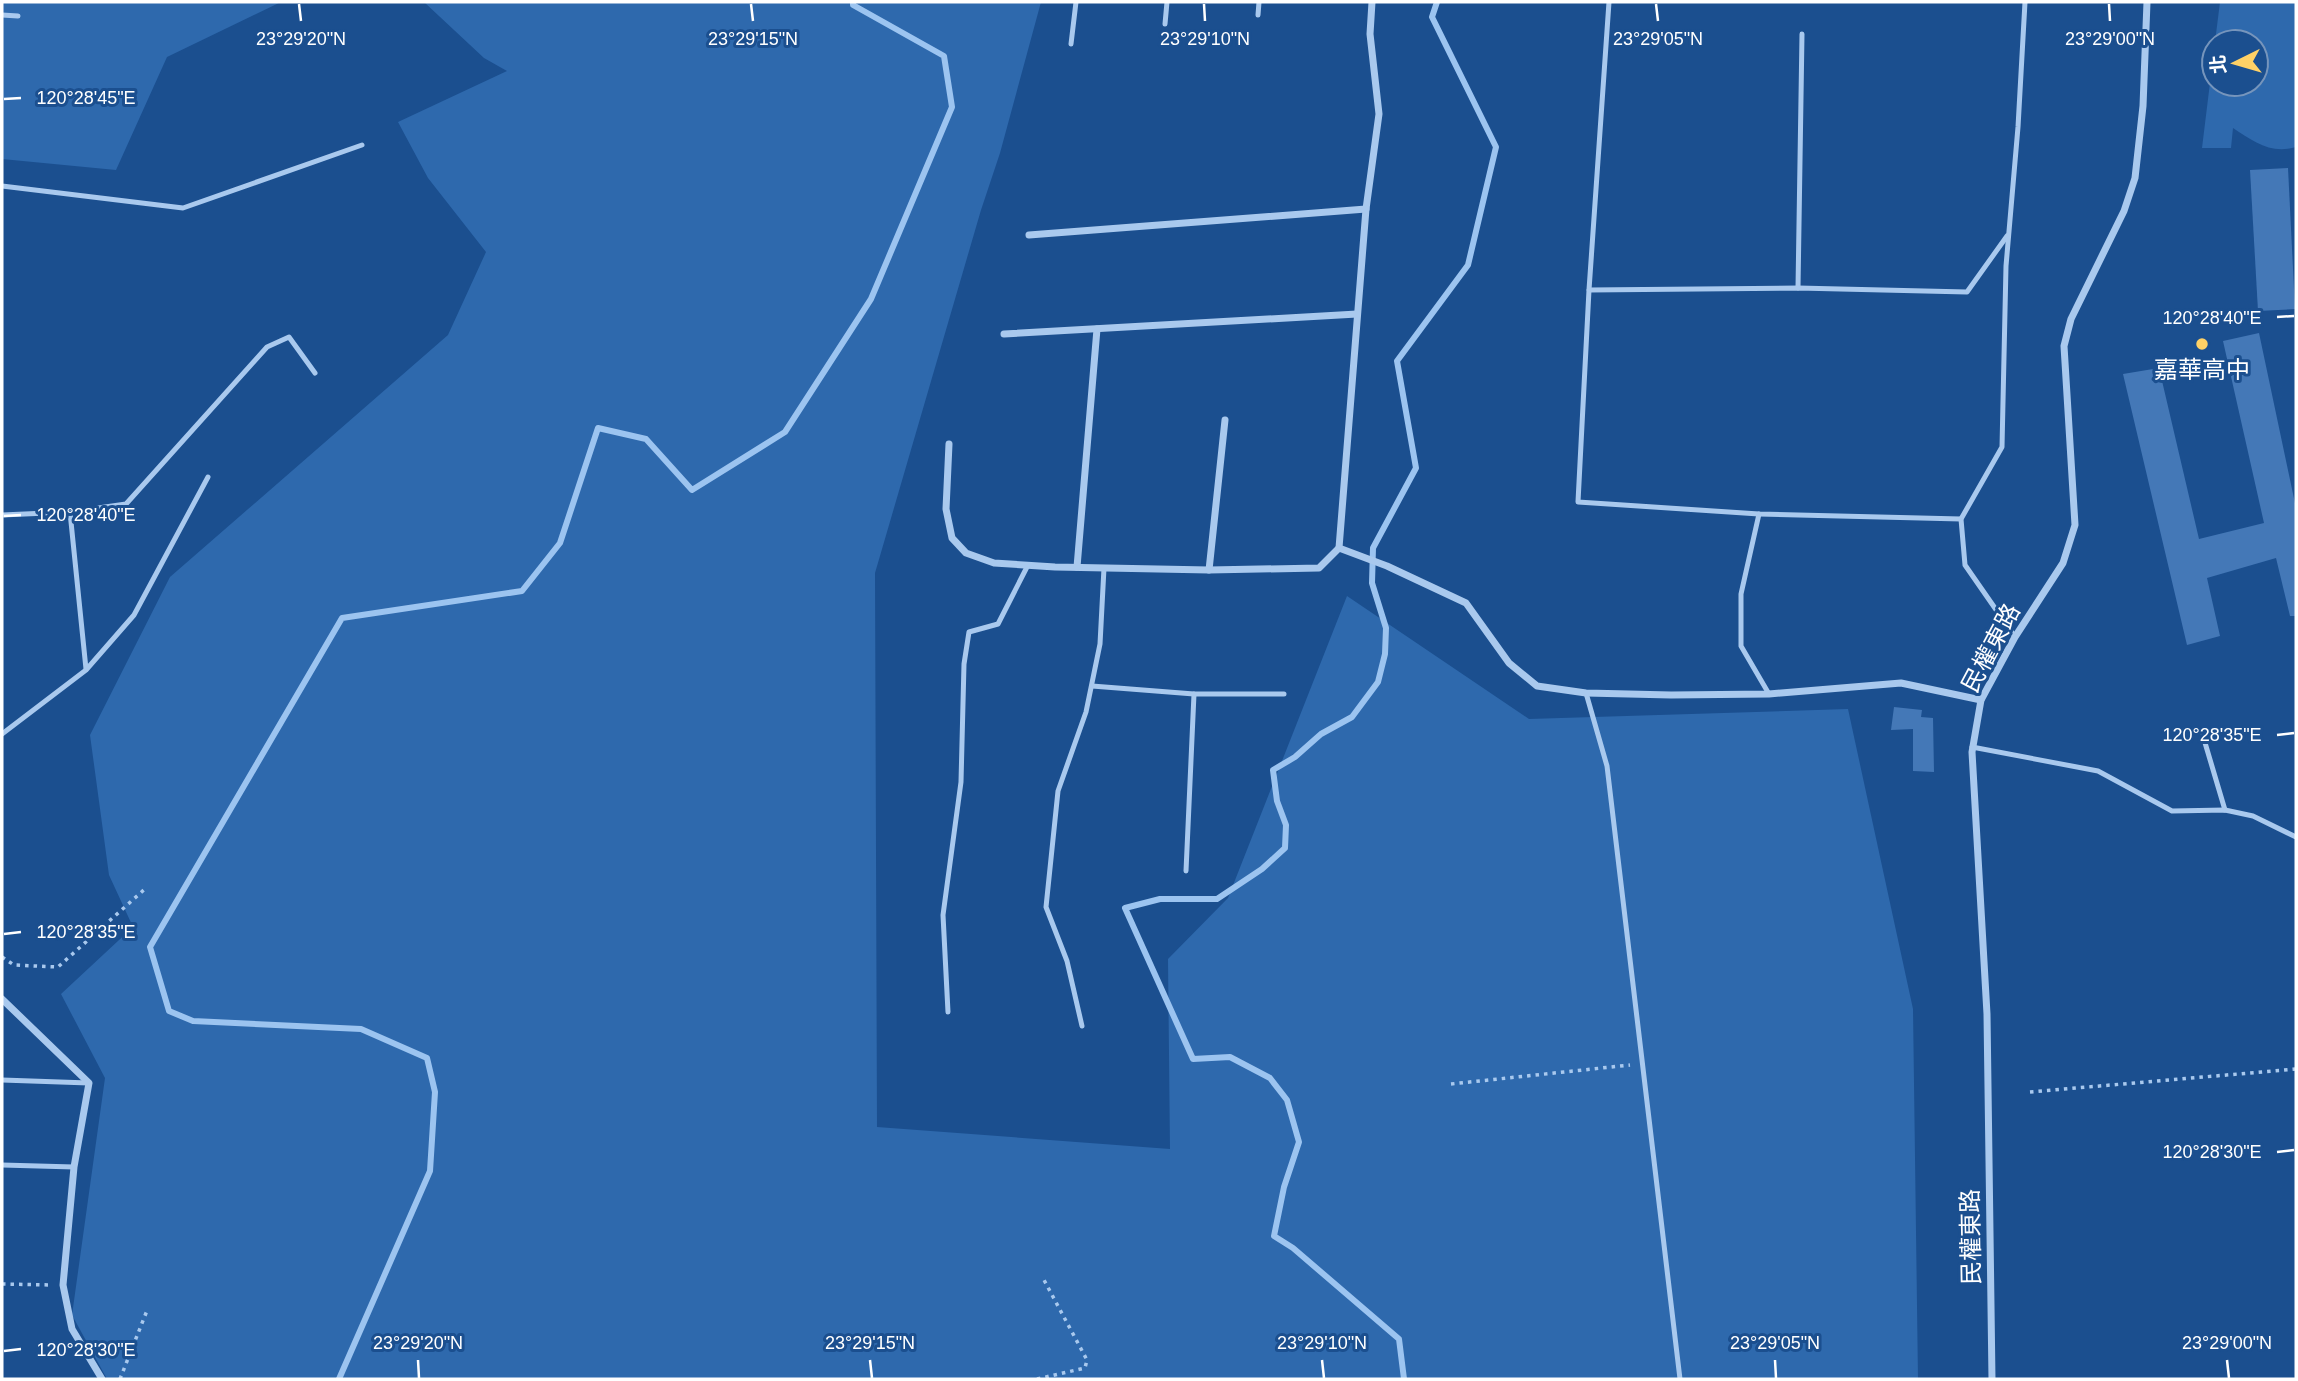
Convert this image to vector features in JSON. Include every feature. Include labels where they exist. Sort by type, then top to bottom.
[{"type":"street","points":[[949,444],[946,509],[951,538],[966,554],[995,563],[1209,570],[1319,568],[1339,548],[1366,209],[1379,114],[1370,34],[1372,2]]},
{"type":"street","name":"民權東路","points":[[1992,1379],[1987,1014],[1972,747],[1981,700],[2015,637],[2063,563],[2075,525],[2064,346],[2071,318],[2124,211],[2135,178],[2143,106],[2147,2]]},
{"type":"street","points":[[1029,234],[1366,209]]},
{"type":"street","points":[[1004,334],[1357,314]]},
{"type":"street","points":[[1077,567],[1097,329]]},
{"type":"street","points":[[1209,570],[1225,420]]},
{"type":"street","points":[[1339,548],[1387,566],[1466,603],[1509,663],[1537,687],[1586,693],[1769,694],[1901,683],[1981,700]]},
{"type":"street","points":[[2,999],[89,1083],[74,1167],[63,1285],[72,1329],[102,1379]]},
{"type":"lane","points":[[1071,44],[1076,2]]},
{"type":"lane","points":[[1165,24],[1167,2]]},
{"type":"lane","points":[[1258,15],[1259,2]]},
{"type":"lane","points":[[1609,2],[1589,290],[1578,502],[1759,514],[1961,519]]},
{"type":"lane","points":[[2015,637],[1965,565],[1961,519],[2002,447],[2008,234],[2018,127],[2025,2]]},
{"type":"lane","points":[[2,15],[18,16]]},
{"type":"lane","points":[[1798,288],[1802,34]]},
{"type":"lane","points":[[2,186],[183,208],[362,145]]},
{"type":"lane","points":[[1589,290],[1798,288],[1967,292],[2008,234]]},
{"type":"lane","points":[[2,515],[70,512],[127,504],[267,348],[289,337],[315,373]]},
{"type":"lane","points":[[2,734],[86,670],[134,615],[208,477]]},
{"type":"lane","points":[[70,512],[86,670]]},
{"type":"lane","points":[[1759,514],[1741,594],[1741,646],[1769,694]]},
{"type":"lane","points":[[948,1012],[943,915],[961,782],[964,664],[969,632],[998,624],[1028,565]]},
{"type":"lane","points":[[1082,1026],[1067,961],[1046,907],[1058,790],[1086,712],[1100,644],[1104,568]]},
{"type":"lane","points":[[1092,686],[1194,694],[1284,694]]},
{"type":"lane","points":[[1586,693],[1607,766],[1679,1379]]},
{"type":"lane","points":[[1186,871],[1194,694]]},
{"type":"lane","points":[[2203,736],[2225,810]]},
{"type":"lane","points":[[1972,747],[2098,771],[2172,811],[2225,810],[2253,816],[2296,837]]},
{"type":"lane","points":[[2,1080],[89,1083]]},
{"type":"lane","points":[[2,1165],[74,1167]]},
{"type":"path","points":[[2,957],[14,965],[58,967],[146,888]]},
{"type":"path","points":[[1451,1084],[1642,1064]]},
{"type":"path","points":[[2030,1092],[2296,1069]]},
{"type":"path","points":[[1037,1379],[1085,1368],[1087,1360],[1044,1280]]},
{"type":"path","points":[[2,1284],[63,1285]]},
{"type":"path","points":[[120,1379],[148,1308]]},
{"type":"shaded area","points":[[3,2],[281,2],[167,57],[116,170],[2,159]]},
{"type":"shaded area","points":[[424,2],[1041,2],[1000,153],[875,573],[877,1127],[1170,1149],[1168,959],[1228,898],[1347,596],[1529,719],[1848,709],[1913,1009],[1918,1379],[107,1379],[72,1315],[105,1078],[61,994],[133,927],[109,875],[90,735],[170,577],[448,335],[486,252],[428,178],[398,122],[507,71],[484,58]]},
{"type":"shaded area","points":[[2220,2],[2296,2],[2296,147],[2270,148],[2233,128],[2231,148],[2202,148],[2208,98],[2270,98],[2270,28],[2217,28]]},
{"type":"building","points":[[2288,168],[2295,309],[2258,311],[2250,170]]},
{"type":"building","points":[[2259,333],[2296,508],[2296,616],[2290,616],[2276,558],[2207,578],[2220,636],[2187,645],[2123,374],[2159,368],[2199,539],[2264,523],[2223,341]]},
{"type":"building","points":[[1894,707],[1922,710],[1921,717],[1933,718],[1934,772],[1913,771],[1913,729],[1891,730]]},
{"type":"waterway","points":[[339,1379],[430,1171],[435,1092],[427,1058],[361,1029],[193,1021],[169,1011],[150,947],[342,618],[522,591],[560,543],[598,428],[646,439],[692,490],[785,432],[871,299],[952,107],[944,56],[853,5],[853,2]]},
{"type":"waterway","points":[[1404,1379],[1399,1339],[1293,1248],[1274,1236],[1284,1187],[1299,1142],[1287,1100],[1270,1078],[1230,1057],[1193,1059],[1125,908],[1160,899],[1217,899],[1262,869],[1285,848],[1286,825],[1277,801],[1273,770],[1295,757],[1321,734],[1352,717],[1378,682],[1385,654],[1386,628],[1372,583],[1373,548],[1416,468],[1397,361],[1468,265],[1496,147],[1432,17],[1437,2]]},
{"type":"place","name":"嘉華高中","points":[[2202,344]]}]
